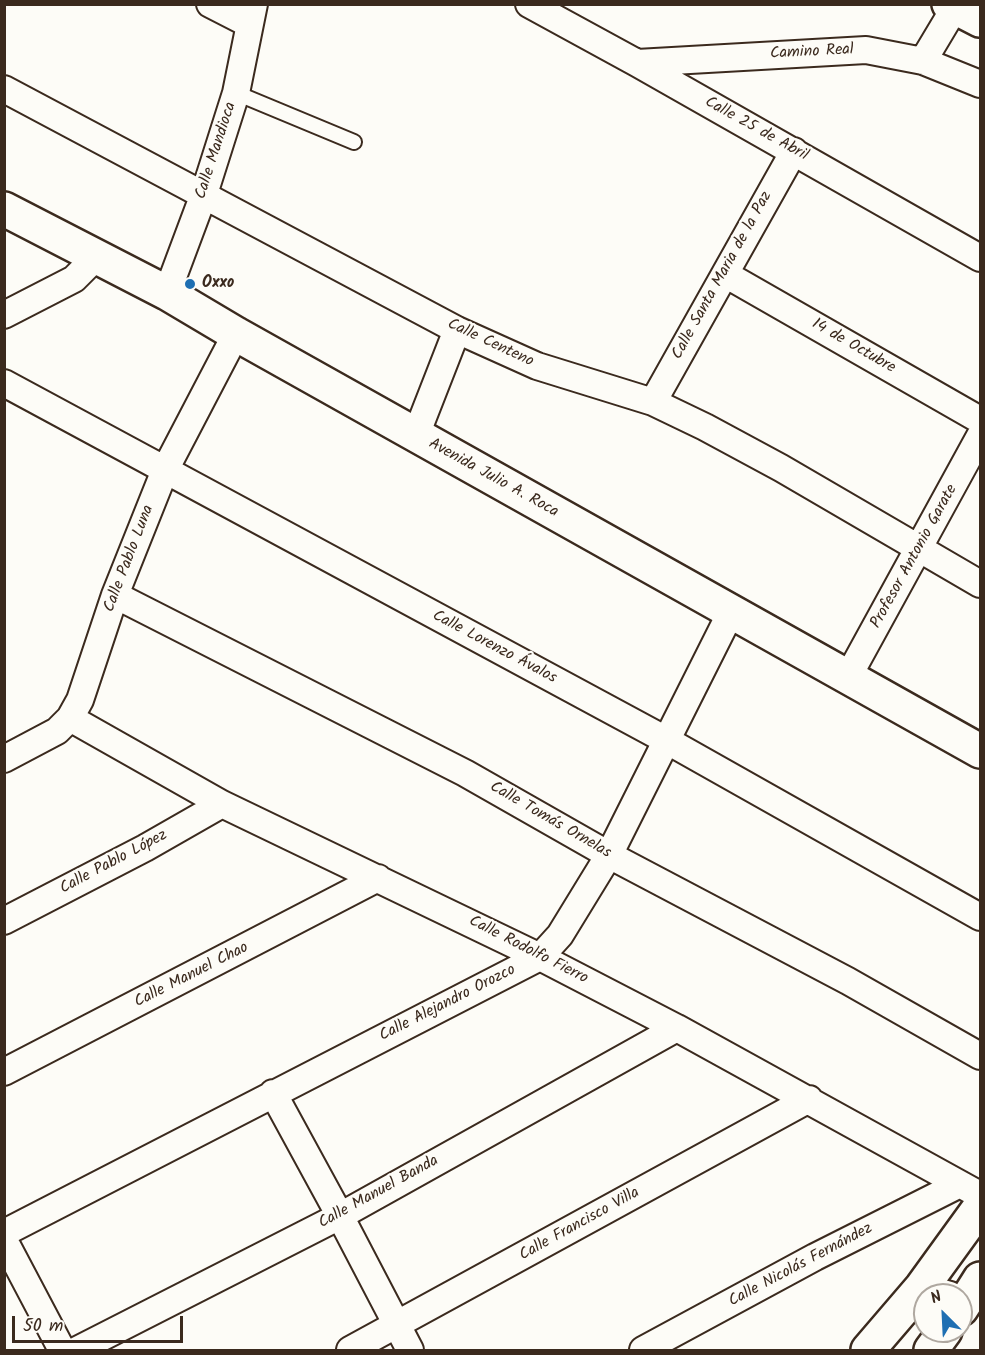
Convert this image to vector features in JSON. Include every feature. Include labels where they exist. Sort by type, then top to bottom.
[{"type":"street","points":[[210,4],[252,14]]},
{"type":"street","name":"Calle 25 de Abril","points":[[529,4],[981,258]]},
{"type":"street","points":[[923,60],[960,9]]},
{"type":"street","name":"Calle Mandioca","points":[[167,293],[204,194],[236,93],[252,14]]},
{"type":"street","name":"Camino Real","points":[[637,63],[866,50],[923,60],[981,84]]},
{"type":"street","name":"Calle Centeno","points":[[4,89],[457,330],[537,366],[653,402],[781,468],[981,584]]},
{"type":"street","name":"Calle Santa Maria de la Paz","points":[[653,402],[794,151]]},
{"type":"street","name":"Avenida Julio A. Roca","points":[[4,209],[167,293],[236,334],[981,751]]},
{"type":"street","points":[[4,315],[74,279],[97,256]]},
{"type":"street","name":"14 de Octubre","points":[[725,274],[981,420]]},
{"type":"street","points":[[416,435],[457,330]]},
{"type":"street","name":"Calle Pablo Luna","points":[[4,759],[57,731],[70,718],[81,699],[115,595],[165,470],[236,334]]},
{"type":"street","name":"Calle Lorenzo Ávalos","points":[[4,383],[666,740],[981,916]]},
{"type":"street","name":"Profesor Antonio Garate","points":[[848,678],[981,436]]},
{"type":"street","name":"Calle Tomás Ornelas","points":[[115,595],[465,773],[609,855],[848,981],[981,1056]]},
{"type":"street","name":"Calle Alejandro Orozco","points":[[4,1233],[540,957],[561,935],[609,855],[731,612]]},
{"type":"street","name":"Calle Rodolfo Fierro","points":[[70,718],[222,804],[540,957],[677,1028],[809,1099],[974,1196]]},
{"type":"street","name":"Calle Pablo López","points":[[4,921],[145,848],[222,804]]},
{"type":"street","name":"Calle Manuel Chao","points":[[4,1072],[378,878]]},
{"type":"street","name":"Calle Manuel Banda","points":[[78,1350],[340,1216],[677,1028]]},
{"type":"street","points":[[273,1093],[410,1350]]},
{"type":"street","name":"Calle Francisco Villa","points":[[350,1350],[809,1099]]},
{"type":"street","points":[[962,1283],[974,1196]]},
{"type":"street","name":"Calle Nicolás Fernández","points":[[643,1350],[815,1257],[974,1196]]},
{"type":"street","points":[[4,1240],[62,1350]]},
{"type":"street","points":[[868,1350],[913,1324]]},
{"type":"lane","points":[[236,93],[354,142]]},
{"type":"place","name":"Oxxo","points":[[190,284]]}]
